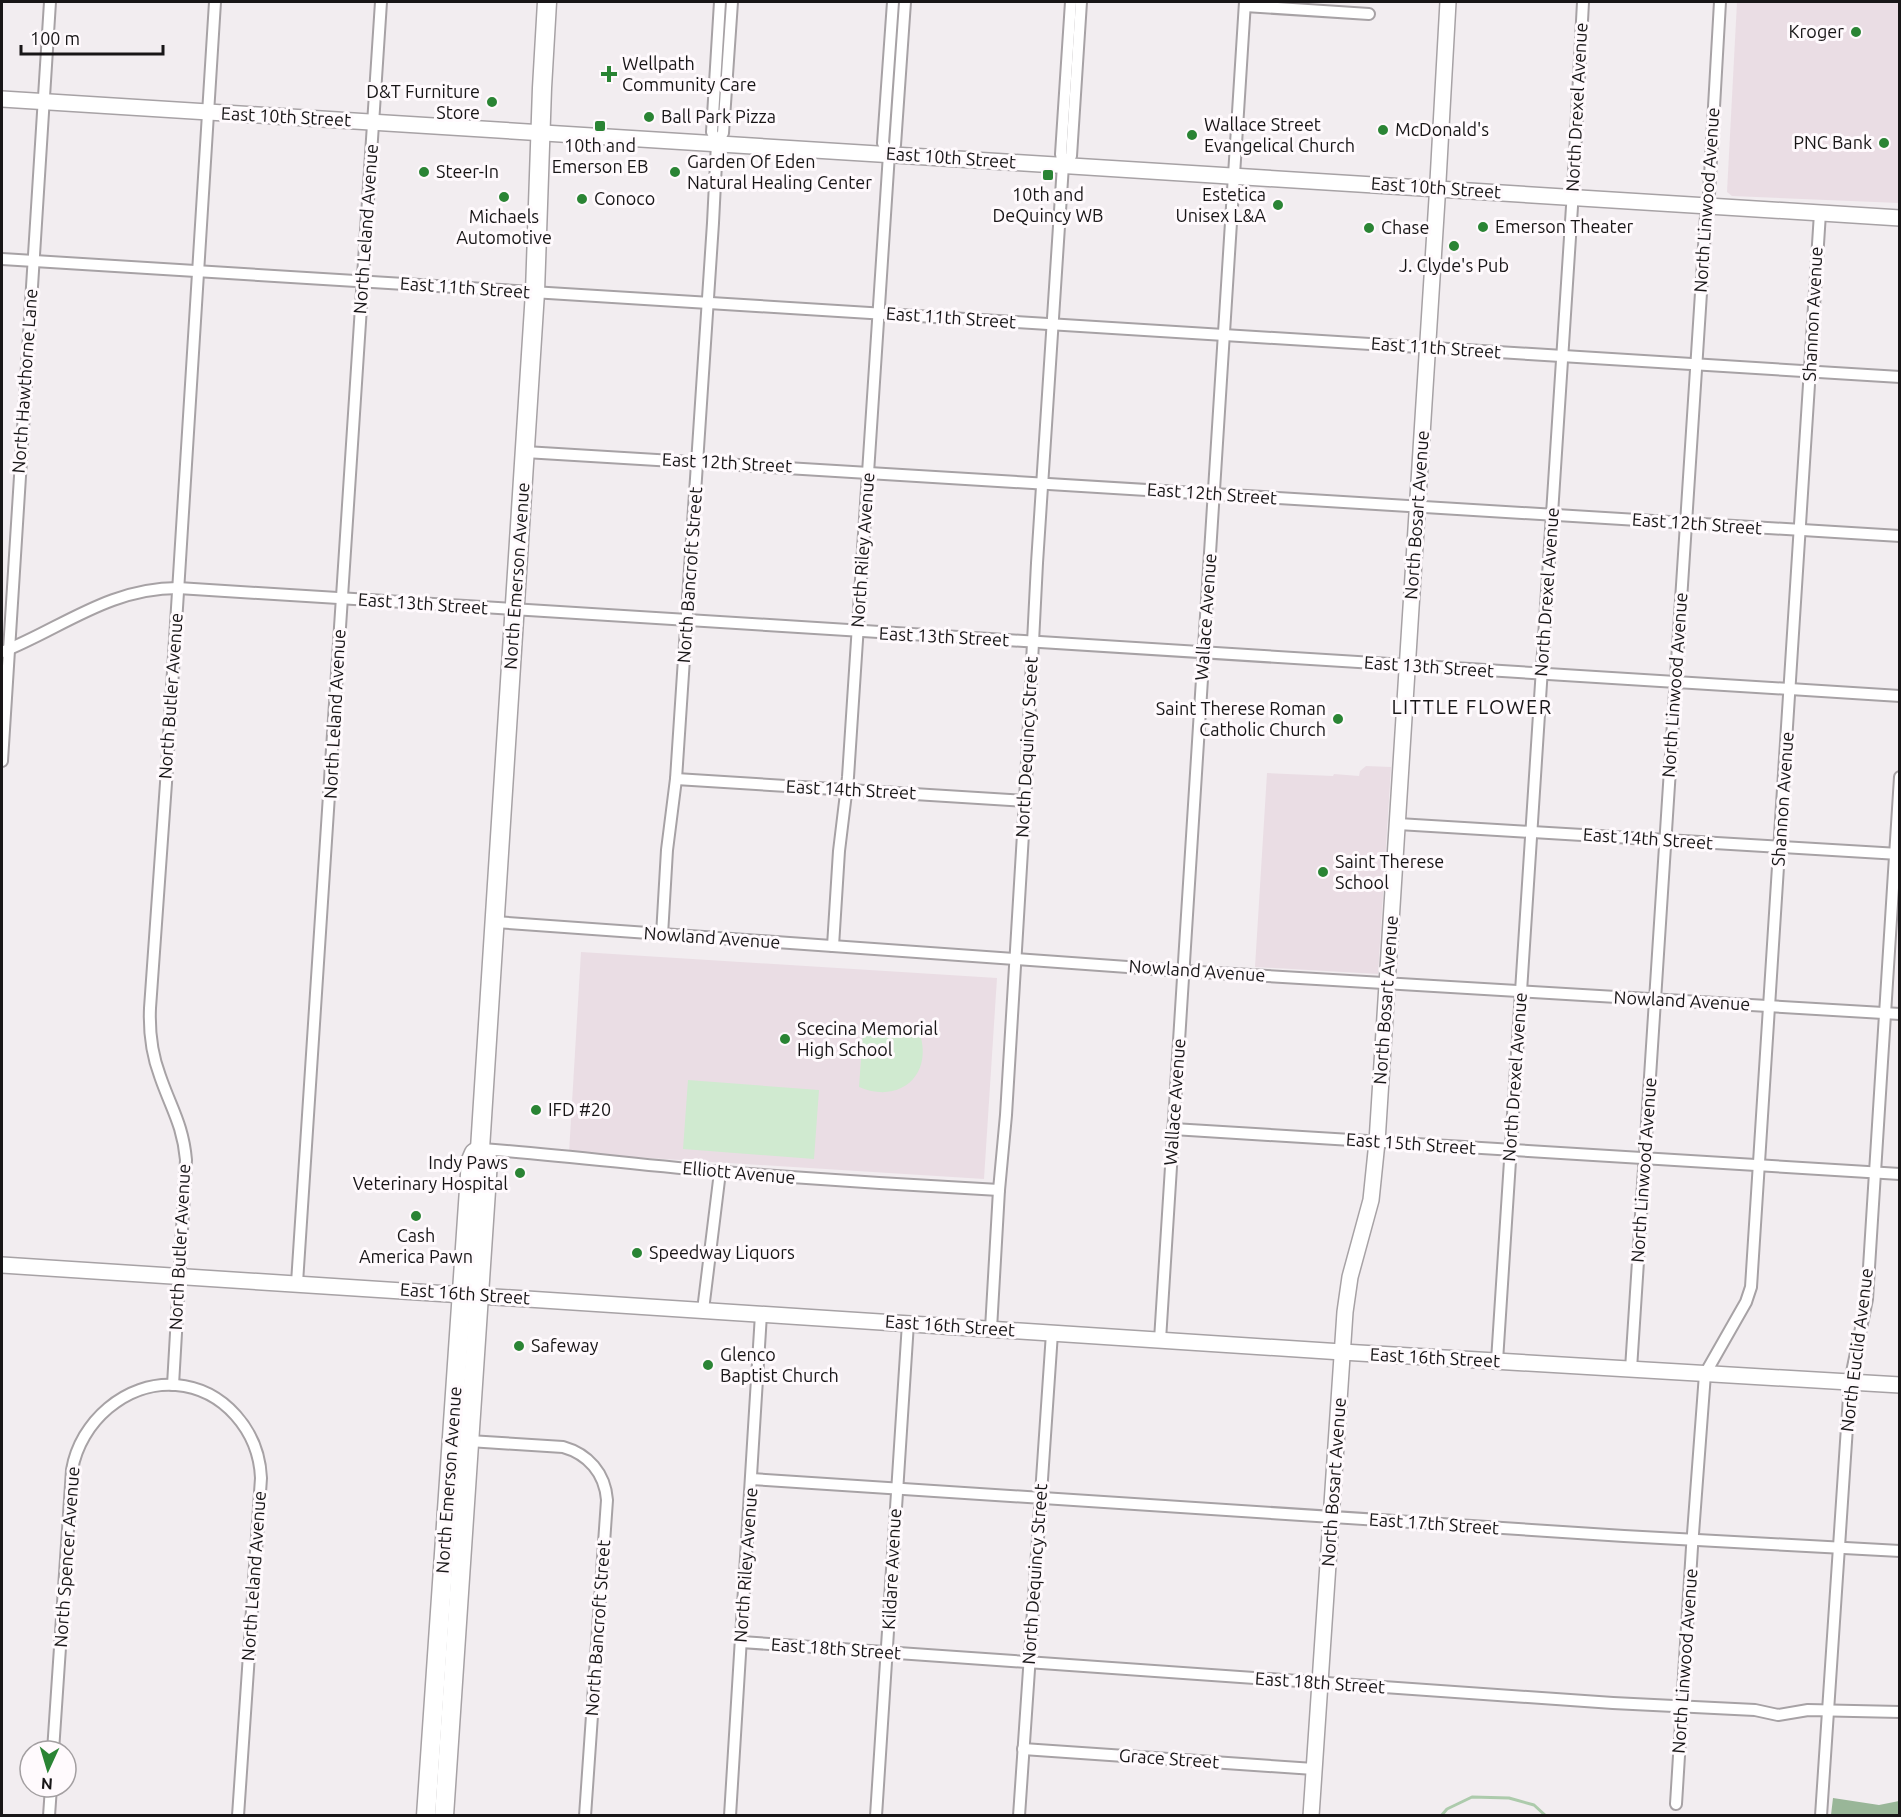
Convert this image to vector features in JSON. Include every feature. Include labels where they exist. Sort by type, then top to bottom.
[{"type":"main road","name":"North Emerson Avenue","points":[[444,1815],[469,1441],[471,1160],[474,1153],[480,1149],[495,922],[536,292],[547,2]]},
{"type":"main road","name":"North Bosart Avenue","points":[[1311,1815],[1348,1286],[1371,1200],[1377,1142],[1448,2]]},
{"type":"main road","name":"East 10th Street","points":[[2,99],[1899,218]]},
{"type":"main road","name":"East 16th Street","points":[[2,1265],[1342,1352],[1899,1385]]},
{"type":"main road","name":"North Emerson Avenue","points":[[426,1815],[470,1294]]},
{"type":"street","name":"North Hawthorne Lane","points":[[2,761],[5,651],[50,2]]},
{"type":"street","name":"North Butler Avenue","points":[[173,1385],[186,1174],[185,1151],[177,1116],[155,1061],[149,1016],[215,2]]},
{"type":"street","name":"North Leland Avenue","points":[[297,1283],[381,2]]},
{"type":"street","name":"North Bancroft Street","points":[[662,934],[667,850],[676,779],[708,303],[717,143],[712,132],[720,2]]},
{"type":"street","name":"North Bancroft Street","points":[[717,143],[723,133],[732,2]]},
{"type":"street","name":"North Riley Avenue","points":[[833,946],[839,851],[847,790],[879,313],[889,154],[884,143],[893,2]]},
{"type":"street","name":"North Riley Avenue","points":[[889,154],[895,145],[904,2]]},
{"type":"street","name":"North Dequincy Street","points":[[991,1329],[1016,958],[1042,483],[1064,165],[1061,154],[1071,2]]},
{"type":"street","name":"North Dequincy Street","points":[[1064,165],[1071,156],[1081,2]]},
{"type":"street","name":"North Drexel Avenue","points":[[1497,1361],[1573,197],[1583,2]]},
{"type":"street","name":"North Linwood Avenue","points":[[1631,1369],[1720,2]]},
{"type":"street","points":[[1245,4],[1329,6],[1369,14]]},
{"type":"street","name":"Wallace Avenue","points":[[1160,1340],[1245,4]]},
{"type":"street","name":"Shannon Avenue","points":[[1705,1374],[1751,1292],[1820,213]]},
{"type":"street","name":"East 11th Street","points":[[2,259],[1899,377]]},
{"type":"street","name":"East 12th Street","points":[[525,452],[1899,536]]},
{"type":"street","name":"East 13th Street","points":[[5,651],[116,598],[147,590],[178,588],[1899,696]]},
{"type":"street","name":"North Euclid Avenue","points":[[1821,1815],[1850,1382],[1867,1299],[1884,1013],[1897,854],[1899,777]]},
{"type":"street","name":"East 14th Street","points":[[676,779],[1025,801]]},
{"type":"street","name":"East 14th Street","points":[[1398,824],[1897,854]]},
{"type":"street","name":"Nowland Avenue","points":[[495,922],[1183,971],[1899,1014]]},
{"type":"street","name":"East 15th Street","points":[[1173,1129],[1899,1174]]},
{"type":"street","name":"Elliott Avenue","points":[[480,1149],[720,1172],[999,1190]]},
{"type":"street","points":[[703,1310],[720,1172]]},
{"type":"street","name":"North Riley Avenue","points":[[730,1815],[761,1314]]},
{"type":"street","name":"Kildare Avenue","points":[[876,1815],[908,1323]]},
{"type":"street","name":"North Dequincy Street","points":[[1018,1815],[1052,1333]]},
{"type":"street","name":"North Linwood Avenue","points":[[1676,1804],[1705,1374]]},
{"type":"street","name":"North Leland Avenue","points":[[173,1385],[200,1392],[229,1408],[251,1436],[260,1465],[261,1478],[238,1815]]},
{"type":"street","name":"North Spencer Avenue","points":[[54,1739],[74,1461],[89,1428],[114,1403],[142,1390],[173,1385]]},
{"type":"street","name":"North Bancroft Street","points":[[469,1441],[563,1447],[586,1458],[604,1482],[607,1500],[585,1815]]},
{"type":"street","name":"East 17th Street","points":[[751,1479],[1692,1541],[1899,1551]]},
{"type":"street","name":"East 18th Street","points":[[741,1642],[887,1651],[913,1656],[1029,1664],[1613,1703],[1755,1710],[1778,1715],[1808,1710],[1899,1712]]},
{"type":"street","name":"Grace Street","points":[[1023,1749],[1314,1768]]},
{"type":"street","points":[[49,1815],[50,1799]]},
{"type":"shaded area","points":[[1737,2],[1899,2],[1899,203],[1732,196],[1727,192]]},
{"type":"shaded area","name":"Saint Therese School","points":[[1366,766],[1391,767],[1378,974],[1255,967],[1267,773],[1359,776],[1360,771]]},
{"type":"shaded area","name":"Scecina Memorial High School","points":[[581,952],[997,978],[984,1179],[569,1153]]},
{"type":"green space","points":[[863,1031],[920,1034],[923,1049],[921,1063],[917,1074],[909,1083],[887,1092],[859,1087]]},
{"type":"green space","points":[[688,1080],[819,1090],[814,1159],[683,1149]]},
{"type":"green space","points":[[1833,1798],[1879,1805],[1899,1801],[1899,1815],[1831,1815]]},
{"type":"waterway","points":[[1441,1816],[1447,1809],[1472,1797],[1509,1798],[1534,1805],[1546,1816]]},
{"type":"place","name":"Kroger","points":[[1856,32]]},
{"type":"place","name":"Wellpath Community Care","points":[[609,74]]},
{"type":"place","name":"D&T Furniture Store","points":[[492,102]]},
{"type":"place","name":"Ball Park Pizza","points":[[649,117]]},
{"type":"place","name":"10th and Emerson EB","points":[[600,126]]},
{"type":"place","name":"McDonald's","points":[[1383,130]]},
{"type":"place","name":"Wallace Street Evangelical Church","points":[[1192,135]]},
{"type":"place","name":"PNC Bank","points":[[1884,143]]},
{"type":"place","name":"Steer-In","points":[[424,172]]},
{"type":"place","name":"Garden Of Eden Natural Healing Center","points":[[675,172]]},
{"type":"place","name":"10th and DeQuincy WB","points":[[1048,175]]},
{"type":"place","name":"Michaels Automotive","points":[[504,197]]},
{"type":"place","name":"Conoco","points":[[582,199]]},
{"type":"place","name":"Estetica Unisex L&A","points":[[1278,205]]},
{"type":"place","name":"Emerson Theater","points":[[1483,227]]},
{"type":"place","name":"Chase","points":[[1369,228]]},
{"type":"place","name":"J. Clyde's Pub","points":[[1454,246]]},
{"type":"place","name":"Saint Therese Roman Catholic Church","points":[[1338,719]]},
{"type":"place","name":"Saint Therese School","points":[[1323,872]]},
{"type":"place","name":"Scecina Memorial High School","points":[[785,1039]]},
{"type":"place","name":"IFD #20","points":[[536,1110]]},
{"type":"place","name":"Indy Paws Veterinary Hospital","points":[[520,1173]]},
{"type":"place","name":"Cash America Pawn","points":[[416,1216]]},
{"type":"place","name":"Speedway Liquors","points":[[637,1253]]},
{"type":"place","name":"Safeway","points":[[519,1346]]},
{"type":"place","name":"Glenco Baptist Church","points":[[708,1365]]},
{"type":"district","name":"LITTLE FLOWER","points":[[1472,707]]}]
